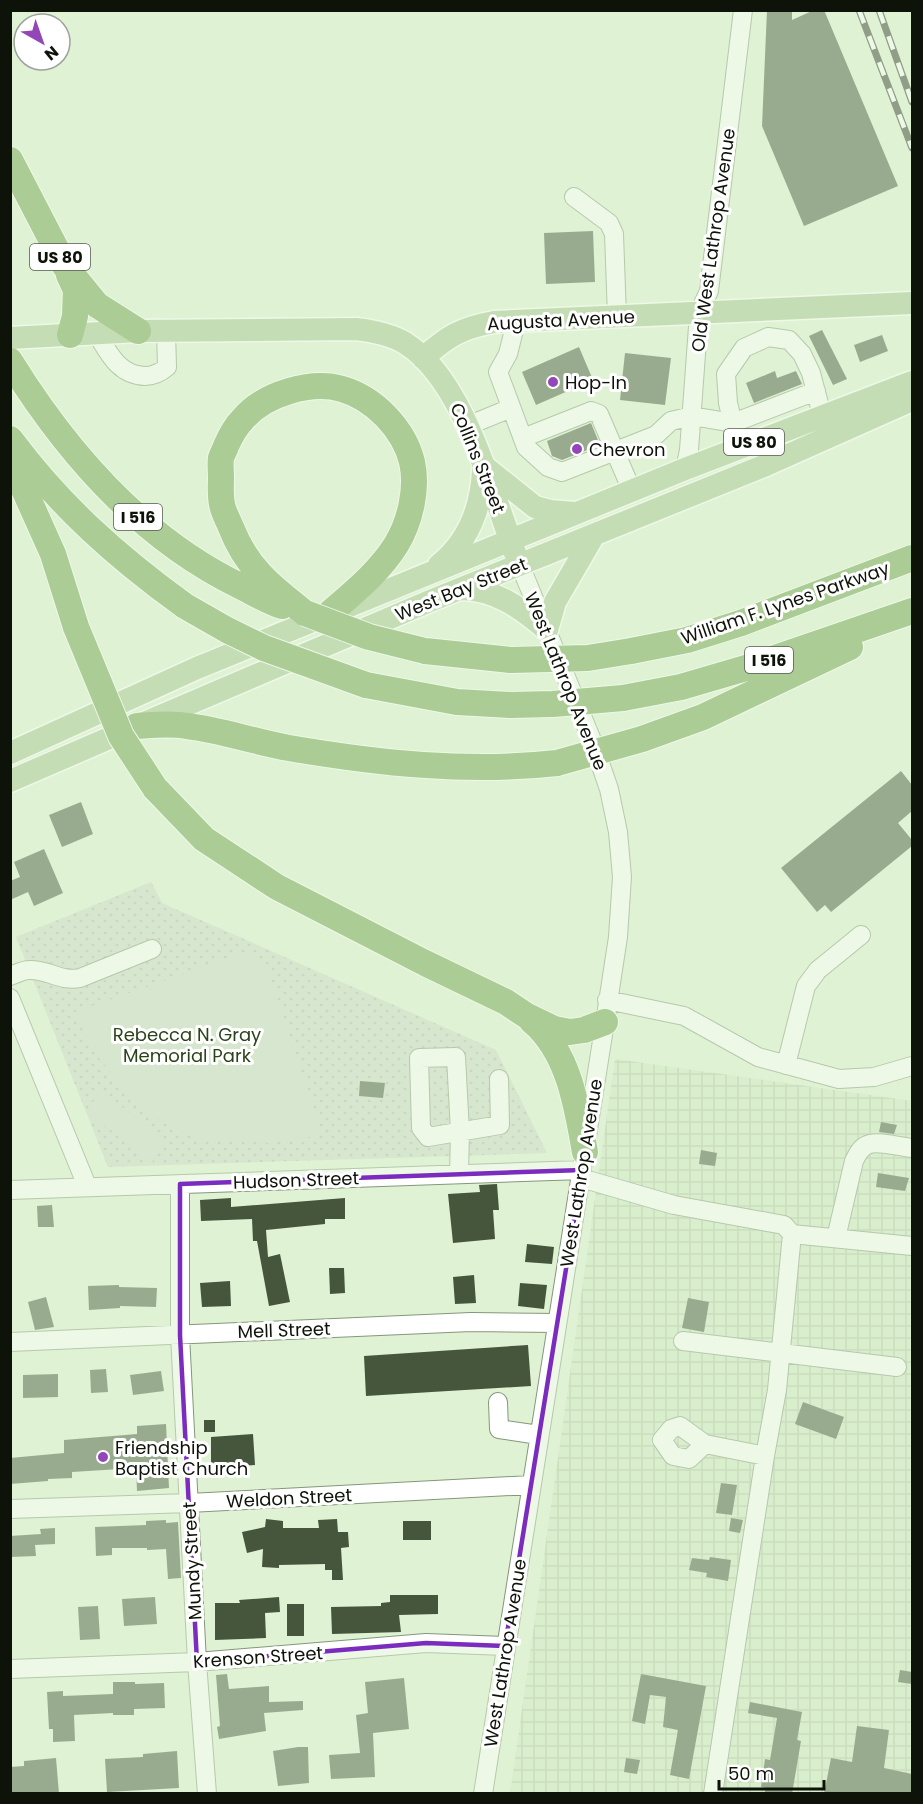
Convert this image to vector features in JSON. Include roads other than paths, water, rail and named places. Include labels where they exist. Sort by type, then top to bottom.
[{"type":"highway","name":"US 80","points":[[10,160],[65,266],[97,305],[138,331]]},
{"type":"highway","points":[[65,266],[76,290],[75,316],[70,335]]},
{"type":"highway","name":"I 516","points":[[10,361],[73,450],[122,503],[192,559],[231,582],[276,597]]},
{"type":"highway","points":[[276,597],[237,545],[222,503],[221,459],[243,418],[270,398],[311,386],[342,389],[368,401],[388,418],[403,440],[412,462],[414,484],[407,523],[397,543],[370,578],[330,613]]},
{"type":"highway","name":"I 516","points":[[10,439],[41,478],[87,527],[120,557],[185,606],[226,630],[264,648],[366,685],[457,702],[511,705],[623,698],[681,687],[746,668],[912,610]]},
{"type":"highway","points":[[10,458],[53,554],[76,627],[121,736],[155,788],[204,839],[277,887],[506,1002],[542,1029],[565,1070],[579,1120],[583,1167]]},
{"type":"highway","name":"William F. Lynes Parkway","points":[[276,597],[305,613],[369,637],[425,651],[511,660],[588,658],[687,640],[741,623],[912,558]]},
{"type":"highway","points":[[137,726],[186,725],[286,748],[363,760],[459,767],[531,766],[557,763],[642,739],[703,717],[856,644],[912,620]]},
{"type":"highway","points":[[527,1017],[554,1029],[570,1032],[584,1030],[606,1011]]},
{"type":"main road","name":"Augusta Avenue","points":[[423,358],[450,336],[462,330],[494,322],[912,303]]},
{"type":"main road","points":[[10,338],[166,330],[356,329],[389,336],[404,342],[423,358]]},
{"type":"main road","name":"Collins Street","points":[[423,358],[453,397],[467,426],[520,565]]},
{"type":"main road","name":"West Bay Street","points":[[10,753],[197,668],[330,613],[632,490],[912,382]]},
{"type":"main road","name":"West Bay Street","points":[[10,781],[460,589],[766,465],[912,400]]},
{"type":"main road","points":[[483,466],[535,507],[576,513]]},
{"type":"main road","points":[[433,571],[452,553],[470,528],[482,491],[483,466]]},
{"type":"main road","points":[[460,589],[473,589],[505,599],[547,630],[555,602],[594,535]]},
{"type":"street","name":"Old West Lathrop Avenue","points":[[685,469],[689,450],[699,313],[709,291],[743,11]]},
{"type":"street","points":[[574,198],[609,223],[614,234],[617,317]]},
{"type":"street","points":[[516,322],[508,354],[498,372],[526,447],[548,467],[562,472],[656,435],[671,421],[692,416],[733,423],[816,390]]},
{"type":"street","points":[[97,334],[111,356],[125,371],[135,376],[152,376],[167,367],[166,330]]},
{"type":"street","points":[[739,448],[728,403],[726,374],[744,348],[768,337],[789,340],[802,354],[811,373],[822,415]]},
{"type":"street","points":[[467,426],[512,408]]},
{"type":"street","points":[[523,438],[591,411],[599,414],[632,490]]},
{"type":"street","name":"West Lathrop Avenue","points":[[483,1794],[618,937],[622,877],[618,832],[609,789],[520,565]]},
{"type":"street","points":[[786,1065],[806,986],[818,970],[861,935]]},
{"type":"street","points":[[10,976],[28,970],[68,980],[80,978],[152,949]]},
{"type":"street","points":[[10,998],[87,1186]]},
{"type":"street","points":[[606,1011],[684,1017],[758,1057],[839,1079],[874,1077],[912,1065]]},
{"type":"street","points":[[459,1174],[460,1132],[456,1057],[419,1058],[421,1128],[428,1137],[460,1132],[500,1125],[499,1079]]},
{"type":"street","points":[[836,1238],[854,1161],[859,1151],[867,1144],[874,1143],[912,1148]]},
{"type":"street","name":"Hudson Street","points":[[10,1190],[459,1174],[583,1167],[674,1205],[784,1225],[792,1234]]},
{"type":"street","name":"Mundy Street","points":[[180,1184],[180,1335],[197,1662],[207,1794]]},
{"type":"street","points":[[713,1794],[777,1390],[792,1234],[912,1246]]},
{"type":"street","name":"Mell Street","points":[[10,1342],[471,1322],[557,1323]]},
{"type":"street","points":[[683,1341],[897,1367]]},
{"type":"street","points":[[498,1402],[499,1429],[539,1435]]},
{"type":"street","points":[[705,1444],[765,1456]]},
{"type":"street","name":"Weldon Street","points":[[10,1509],[189,1503],[531,1485]]},
{"type":"street","name":"Krenson Street","points":[[10,1669],[197,1662],[426,1643],[505,1646]]},
{"type":"railway","points":[[859,10],[912,148]]},
{"type":"railway","points":[[879,10],[912,102]]},
{"type":"place","name":"Hop-In","points":[[553,382]]},
{"type":"place","name":"Chevron","points":[[577,449]]},
{"type":"place","name":"Friendship Baptist Church","points":[[103,1457]]},
{"type":"park label","name":"Rebecca N. Gray Memorial Park","points":[[187,1044]]}]
